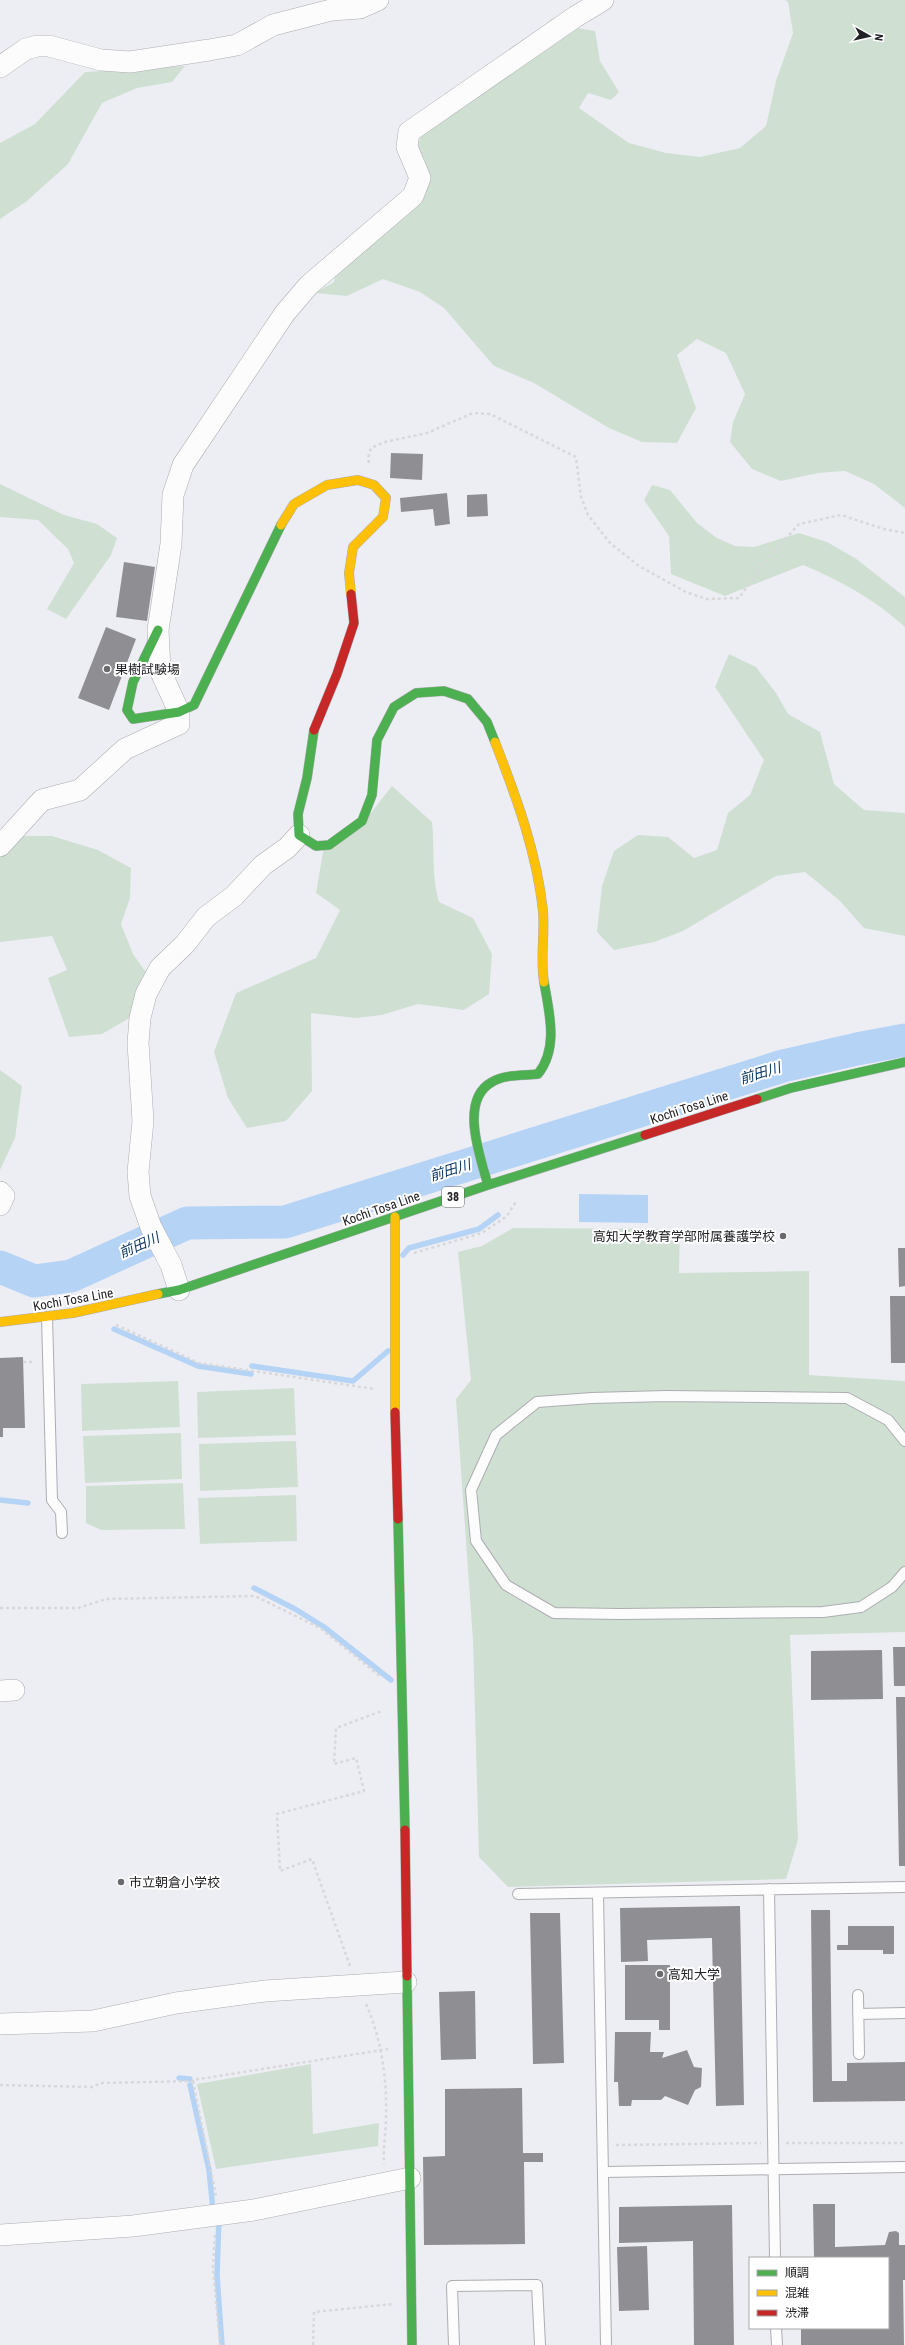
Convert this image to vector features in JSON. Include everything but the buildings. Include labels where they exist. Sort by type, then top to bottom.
[{"type":"street","points":[[0,67],[26,49],[37,46],[49,46],[101,60],[130,62],[209,50],[237,45],[274,26],[331,10],[360,8],[378,0]]},
{"type":"street","points":[[0,846],[42,800],[80,790],[110,765],[125,749],[179,724],[179,712],[160,670],[158,630],[171,544],[173,495],[183,465],[285,313],[309,285],[413,196],[420,178],[408,148],[409,132],[550,34],[603,0]]},
{"type":"street","points":[[158,630],[133,682],[127,710],[133,719],[179,712],[194,705],[274,538],[294,504],[327,485],[358,480],[374,485],[386,498],[383,517],[353,547],[349,573],[354,623],[338,674],[314,729],[307,778],[298,814],[299,834],[287,848],[263,865],[234,896],[206,918],[184,944],[160,968],[146,994],[140,1018],[138,1043],[143,1121],[138,1172],[140,1196],[151,1227],[171,1266],[178,1290]]},
{"type":"street","points":[[299,834],[316,846],[329,845],[362,821],[372,795],[377,740],[394,707],[416,693],[444,691],[468,699],[487,722],[511,783],[537,870],[543,913],[542,971],[551,1023],[550,1049],[546,1064],[538,1074],[492,1082],[476,1097],[473,1120],[488,1186]]},
{"type":"street","name":"Kochi Tosa Line","points":[[0,1322],[48,1317],[122,1303],[178,1290],[488,1186],[791,1088],[905,1062]]},
{"type":"street","points":[[0,1192],[4,1196],[0,1205]]},
{"type":"street","points":[[395,1217],[395,1392],[402,1704],[412,2345]]},
{"type":"street","points":[[0,2024],[93,2021],[184,2002],[264,1991],[406,1982]]},
{"type":"street","points":[[0,2235],[133,2226],[254,2210],[410,2178]]},
{"type":"lane","points":[[48,1317],[52,1500],[61,1512],[62,1532]]},
{"type":"lane","points":[[905,1441],[888,1420],[847,1398],[666,1396],[592,1398],[537,1402],[496,1435],[471,1490],[476,1541],[506,1585],[554,1613],[620,1614],[823,1612],[861,1607],[892,1587],[905,1572]]},
{"type":"lane","points":[[518,1894],[905,1887]]},
{"type":"lane","points":[[769,1889],[775,2257]]},
{"type":"lane","points":[[598,1893],[606,2345]]},
{"type":"lane","points":[[858,1995],[859,2054]]},
{"type":"lane","points":[[858,2014],[905,2013]]},
{"type":"lane","points":[[604,2172],[905,2168]]},
{"type":"lane","points":[[454,2345],[452,2286],[537,2285],[540,2345]]},
{"type":"lane","points":[[776,2329],[777,2345]]},
{"type":"path","points":[[374,485],[368,458],[371,448],[385,442],[426,433],[473,413],[490,414],[576,457],[581,497],[588,515],[610,544],[639,566],[686,592],[706,599],[739,598],[766,560],[799,524],[841,515],[884,529],[905,533]]},
{"type":"path","points":[[419,1252],[482,1233],[507,1216],[517,1200]]},
{"type":"path","points":[[116,1324],[199,1363],[395,1392]]},
{"type":"path","points":[[0,1608],[78,1608],[106,1599],[255,1596],[320,1628],[401,1692]]},
{"type":"path","points":[[384,2183],[386,2114],[381,2050],[374,2021],[342,1949],[312,1859],[280,1871],[277,1814],[364,1791],[356,1758],[334,1764],[336,1728],[402,1704]]},
{"type":"path","points":[[0,2086],[72,2087],[93,2086],[100,2083],[193,2082],[193,2080],[407,2047]]},
{"type":"path","points":[[603,2145],[905,2143]]},
{"type":"path","points":[[313,2345],[314,2312],[411,2302]]},
{"type":"green space","points":[[785,0],[905,0],[905,508],[874,484],[845,471],[818,473],[781,481],[752,469],[730,442],[733,422],[745,394],[726,353],[697,339],[677,355],[696,408],[677,443],[642,442],[609,428],[534,383],[494,366],[444,308],[420,292],[383,279],[347,296],[315,293],[334,282],[337,257],[427,175],[417,148],[424,125],[445,93],[476,79],[502,62],[553,18],[572,27],[595,31],[600,61],[619,92],[611,100],[588,93],[579,108],[629,143],[666,153],[700,157],[740,148],[766,126],[776,81],[793,33],[788,2]]},
{"type":"green space","points":[[185,66],[172,82],[137,88],[102,103],[68,164],[27,201],[0,219],[0,143],[35,124],[85,72]]},
{"type":"green space","points":[[0,484],[64,515],[97,524],[117,538],[111,555],[66,619],[47,609],[74,563],[68,549],[38,520],[0,517]]},
{"type":"green space","points":[[652,485],[670,490],[697,523],[717,538],[735,546],[754,547],[799,533],[827,542],[855,558],[905,597],[905,627],[869,599],[831,578],[803,565],[725,596],[671,574],[669,536],[644,500]]},
{"type":"green space","points":[[729,654],[756,667],[776,693],[788,714],[820,732],[834,784],[864,810],[905,813],[905,936],[864,928],[839,900],[805,872],[776,876],[683,931],[654,942],[614,950],[597,932],[602,886],[614,851],[638,835],[668,837],[694,858],[717,850],[728,813],[750,795],[764,760],[715,687]]},
{"type":"green space","points":[[392,786],[432,822],[434,872],[439,902],[473,918],[492,954],[489,994],[464,1010],[418,1004],[382,1015],[356,1018],[311,1013],[312,1091],[286,1121],[247,1128],[228,1098],[214,1052],[236,993],[316,958],[340,910],[316,893],[324,846],[359,828]]},
{"type":"green space","points":[[7,836],[52,836],[98,850],[131,868],[130,898],[121,924],[133,954],[150,978],[133,1016],[102,1034],[69,1037],[48,978],[67,970],[52,936],[0,942],[0,842]]},
{"type":"green space","points":[[0,1070],[22,1086],[15,1138],[0,1170]]},
{"type":"green space","points":[[513,1228],[680,1229],[679,1273],[809,1271],[809,1375],[905,1381],[905,1632],[790,1635],[798,1840],[786,1879],[508,1887],[479,1857],[473,1641],[456,1399],[471,1380],[458,1252],[482,1246]]},
{"type":"green space","points":[[178,1381],[180,1427],[82,1431],[81,1384]]},
{"type":"green space","points":[[294,1388],[296,1435],[198,1438],[197,1392]]},
{"type":"green space","points":[[181,1433],[182,1479],[85,1483],[83,1436]]},
{"type":"green space","points":[[296,1441],[298,1487],[200,1491],[199,1444]]},
{"type":"green space","points":[[183,1483],[185,1529],[101,1530],[86,1523],[86,1486]]},
{"type":"green space","points":[[296,1495],[297,1541],[200,1544],[198,1498]]},
{"type":"green space","points":[[311,2064],[313,2134],[379,2123],[378,2146],[216,2169],[197,2084]]},
{"type":"water","points":[[579,1194],[648,1195],[648,1223],[579,1222]]},
{"type":"waterway","name":"前田川","points":[[0,1267],[34,1281],[71,1276],[187,1223],[285,1222],[783,1066],[857,1049],[905,1040]]},
{"type":"waterway","points":[[403,1255],[409,1248],[479,1229],[498,1215]]},
{"type":"waterway","points":[[114,1329],[198,1366],[251,1374]]},
{"type":"waterway","points":[[252,1366],[353,1381],[388,1351]]},
{"type":"waterway","points":[[0,1500],[28,1503]]},
{"type":"waterway","points":[[254,1588],[295,1609],[324,1627],[391,1680]]},
{"type":"waterway","points":[[179,2078],[190,2079]]},
{"type":"waterway","points":[[190,2085],[209,2170],[213,2210]]},
{"type":"waterway","points":[[219,2218],[217,2275],[222,2345]]},
{"type":"traffic: fast","points":[[158,630],[133,682],[127,710],[133,719],[179,712],[194,705],[281,525]]},
{"type":"traffic: fast","points":[[314,730],[307,778],[298,814],[299,835],[316,846],[329,845],[362,821],[372,795],[377,740],[394,707],[416,693],[444,691],[468,699],[487,722],[495,742]]},
{"type":"traffic: fast","points":[[488,1185],[477,1144],[474,1115],[476,1102],[482,1090],[497,1079],[509,1076],[538,1074],[544,1064],[548,1053],[551,1030],[544,982]]},
{"type":"traffic: fast","points":[[757,1099],[791,1088],[905,1062]]},
{"type":"traffic: fast","points":[[158,1294],[179,1290],[488,1185],[645,1135]]},
{"type":"traffic: fast","points":[[398,1519],[405,1830]]},
{"type":"traffic: fast","points":[[407,1976],[412,2345]]},
{"type":"traffic: slow","points":[[281,525],[294,504],[327,485],[358,480],[374,485],[386,498],[383,517],[353,547],[349,573],[351,594]]},
{"type":"traffic: slow","points":[[495,742],[525,825],[536,868],[543,911],[542,964],[544,982]]},
{"type":"traffic: slow","points":[[395,1217],[395,1412]]},
{"type":"traffic: slow","points":[[0,1322],[73,1313],[158,1294]]},
{"type":"traffic: jam","points":[[314,730],[337,674],[354,623],[351,594]]},
{"type":"traffic: jam","points":[[645,1135],[757,1099]]},
{"type":"traffic: jam","points":[[395,1412],[398,1519]]},
{"type":"traffic: jam","points":[[405,1830],[407,1976]]},
{"type":"place","name":"果樹試験場","points":[[107,669]]},
{"type":"place","name":"高知大学教育学部附属養護学校","points":[[783,1236]]},
{"type":"place","name":"市立朝倉小学校","points":[[121,1882]]},
{"type":"place","name":"高知大学","points":[[660,1974]]}]
